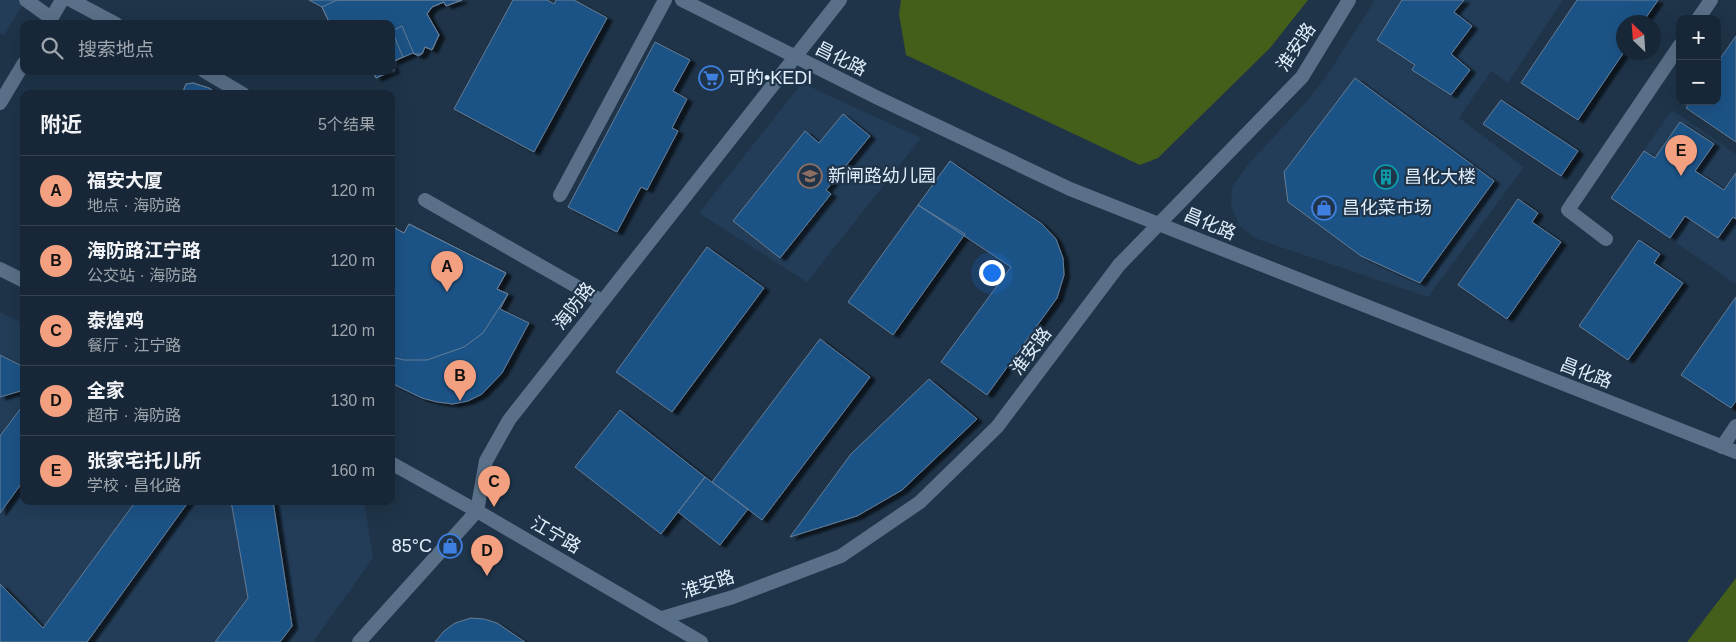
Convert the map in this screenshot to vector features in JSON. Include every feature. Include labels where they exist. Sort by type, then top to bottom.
[{"type":"street","points":[[26,0],[48,20]]},
{"type":"street","points":[[50,20],[62,0]]},
{"type":"street","points":[[71,0],[108,20]]},
{"type":"street","points":[[560,195],[665,0]]},
{"type":"street","name":"昌化路","points":[[682,0],[1070,189],[1736,452]]},
{"type":"street","name":"海防路","points":[[478,511],[486,461],[509,420],[840,0]]},
{"type":"street","name":"淮安路","points":[[662,618],[733,597],[841,556],[920,502],[997,427],[1119,265],[1302,77],[1349,0]]},
{"type":"street","points":[[1701,15],[1711,0]]},
{"type":"street","points":[[1606,239],[1568,210],[1676,52]]},
{"type":"street","points":[[0,103],[20,70]]},
{"type":"street","points":[[211,75],[236,90]]},
{"type":"street","points":[[425,200],[602,301]]},
{"type":"street","points":[[0,269],[20,278]]},
{"type":"street","points":[[1722,446],[1736,426]]},
{"type":"street","name":"江宁路","points":[[395,466],[478,511],[700,642]]},
{"type":"street","points":[[359,642],[478,511]]},
{"type":"shaded area","points":[[0,0],[26,0],[4,35],[0,33]]},
{"type":"shaded area","points":[[1375,0],[1563,0],[1508,83],[1491,71],[1459,118],[1524,167],[1428,297],[1257,239],[1239,226],[1231,206],[1232,187],[1246,167],[1306,102],[1326,77]]},
{"type":"shaded area","name":"新闸路幼儿园","points":[[802,83],[921,138],[807,282],[699,213]]},
{"type":"shaded area","points":[[1672,110],[1736,154],[1736,284],[1611,198]]},
{"type":"shaded area","points":[[0,312],[20,322],[20,505],[365,505],[373,558],[313,642],[0,642]]},
{"type":"green space","points":[[901,0],[1308,0],[1270,48],[1158,158],[1140,165],[906,55],[899,14]]},
{"type":"green space","points":[[1736,578],[1736,642],[1687,642]]},
{"type":"building","points":[[309,0],[462,0],[446,6],[444,2],[432,7],[427,14],[439,35],[432,50],[425,47],[422,54],[418,56],[413,53],[395,61],[395,20],[328,20],[322,7]]},
{"type":"building","points":[[337,0],[462,0],[446,6],[444,2],[432,7],[427,14],[439,35],[432,50],[425,47],[422,54],[414,54],[402,26],[395,30],[395,20],[328,20],[322,7]]},
{"type":"building","points":[[513,0],[547,0],[554,4],[556,0],[574,0],[607,18],[534,152],[454,109]]},
{"type":"building","points":[[1402,0],[1464,0],[1454,12],[1472,26],[1451,54],[1470,70],[1451,95],[1412,70],[1415,65],[1377,40]]},
{"type":"building","points":[[1577,0],[1658,0],[1648,15],[1616,15],[1616,60],[1619,60],[1578,120],[1521,83]]},
{"type":"building","points":[[1736,36],[1736,142],[1686,108],[1688,105],[1721,105],[1721,57]]},
{"type":"building","points":[[395,38],[403,57],[395,61]]},
{"type":"building","points":[[655,42],[690,60],[673,91],[687,99],[672,128],[678,131],[647,190],[641,187],[617,232],[568,207]]},
{"type":"building","name":"昌化大楼","points":[[1355,78],[1494,181],[1420,283],[1361,256],[1288,202],[1284,172]]},
{"type":"building","points":[[193,83],[212,90],[184,90],[186,84]]},
{"type":"building","points":[[193,83],[212,90],[184,90],[186,84]]},
{"type":"building","points":[[1501,100],[1578,151],[1561,176],[1483,124]]},
{"type":"building","points":[[843,114],[870,136],[826,190],[831,194],[780,258],[733,221],[805,131],[819,143]]},
{"type":"building","points":[[1680,122],[1714,144],[1695,171],[1724,190],[1736,173],[1736,219],[1733,217],[1718,238],[1685,216],[1670,238],[1611,198],[1644,151],[1655,158]]},
{"type":"building","points":[[950,161],[1042,224],[1056,239],[1063,258],[1064,275],[1057,298],[987,395],[941,362],[1011,267],[918,205]]},
{"type":"building","points":[[1518,199],[1538,213],[1532,222],[1561,242],[1507,319],[1458,285]]},
{"type":"building","points":[[918,205],[965,234],[893,335],[848,302]]},
{"type":"building","points":[[409,224],[506,273],[497,289],[508,294],[483,333],[464,347],[427,360],[395,358],[395,228],[404,233]]},
{"type":"building","points":[[409,224],[506,273],[497,289],[508,294],[500,309],[529,323],[502,373],[482,394],[468,401],[453,404],[437,402],[422,398],[395,385],[395,228],[404,233]]},
{"type":"building","points":[[1639,240],[1660,254],[1654,263],[1683,283],[1628,360],[1579,326]]},
{"type":"building","points":[[707,247],[764,288],[672,412],[616,372]]},
{"type":"building","points":[[1736,297],[1736,401],[1731,408],[1681,375]]},
{"type":"building","points":[[820,339],[870,377],[762,520],[712,482]]},
{"type":"building","points":[[0,355],[20,365],[20,391],[0,397]]},
{"type":"building","points":[[929,379],[977,419],[902,490],[857,516],[790,537],[851,454]]},
{"type":"building","points":[[20,409],[20,486],[0,513],[0,436]]},
{"type":"building","points":[[620,410],[705,477],[661,534],[575,467]]},
{"type":"building","points":[[705,477],[748,509],[720,545],[678,512]]},
{"type":"building","points":[[133,505],[186,505],[87,642],[0,642],[0,584],[43,628]]},
{"type":"building","points":[[232,505],[274,505],[292,626],[280,642],[215,642],[248,598]]},
{"type":"building","points":[[471,618],[497,623],[525,642],[435,642],[444,631],[455,623]]},
{"type":"place","name":"可的•KEDI","points":[[711,78]]},
{"type":"place","name":"新闸路幼儿园","points":[[810,176]]},
{"type":"place","name":"张家宅托儿所","points":[[1681,176]]},
{"type":"place","name":"昌化大楼","points":[[1386,177]]},
{"type":"place","name":"昌化菜市场","points":[[1324,208]]},
{"type":"place","name":"福安大厦","points":[[447,292]]},
{"type":"place","name":"海防路江宁路","points":[[460,401]]},
{"type":"place","name":"泰煌鸡","points":[[494,507]]},
{"type":"place","name":"85°C","points":[[450,546]]},
{"type":"place","name":"全家","points":[[487,576]]}]
